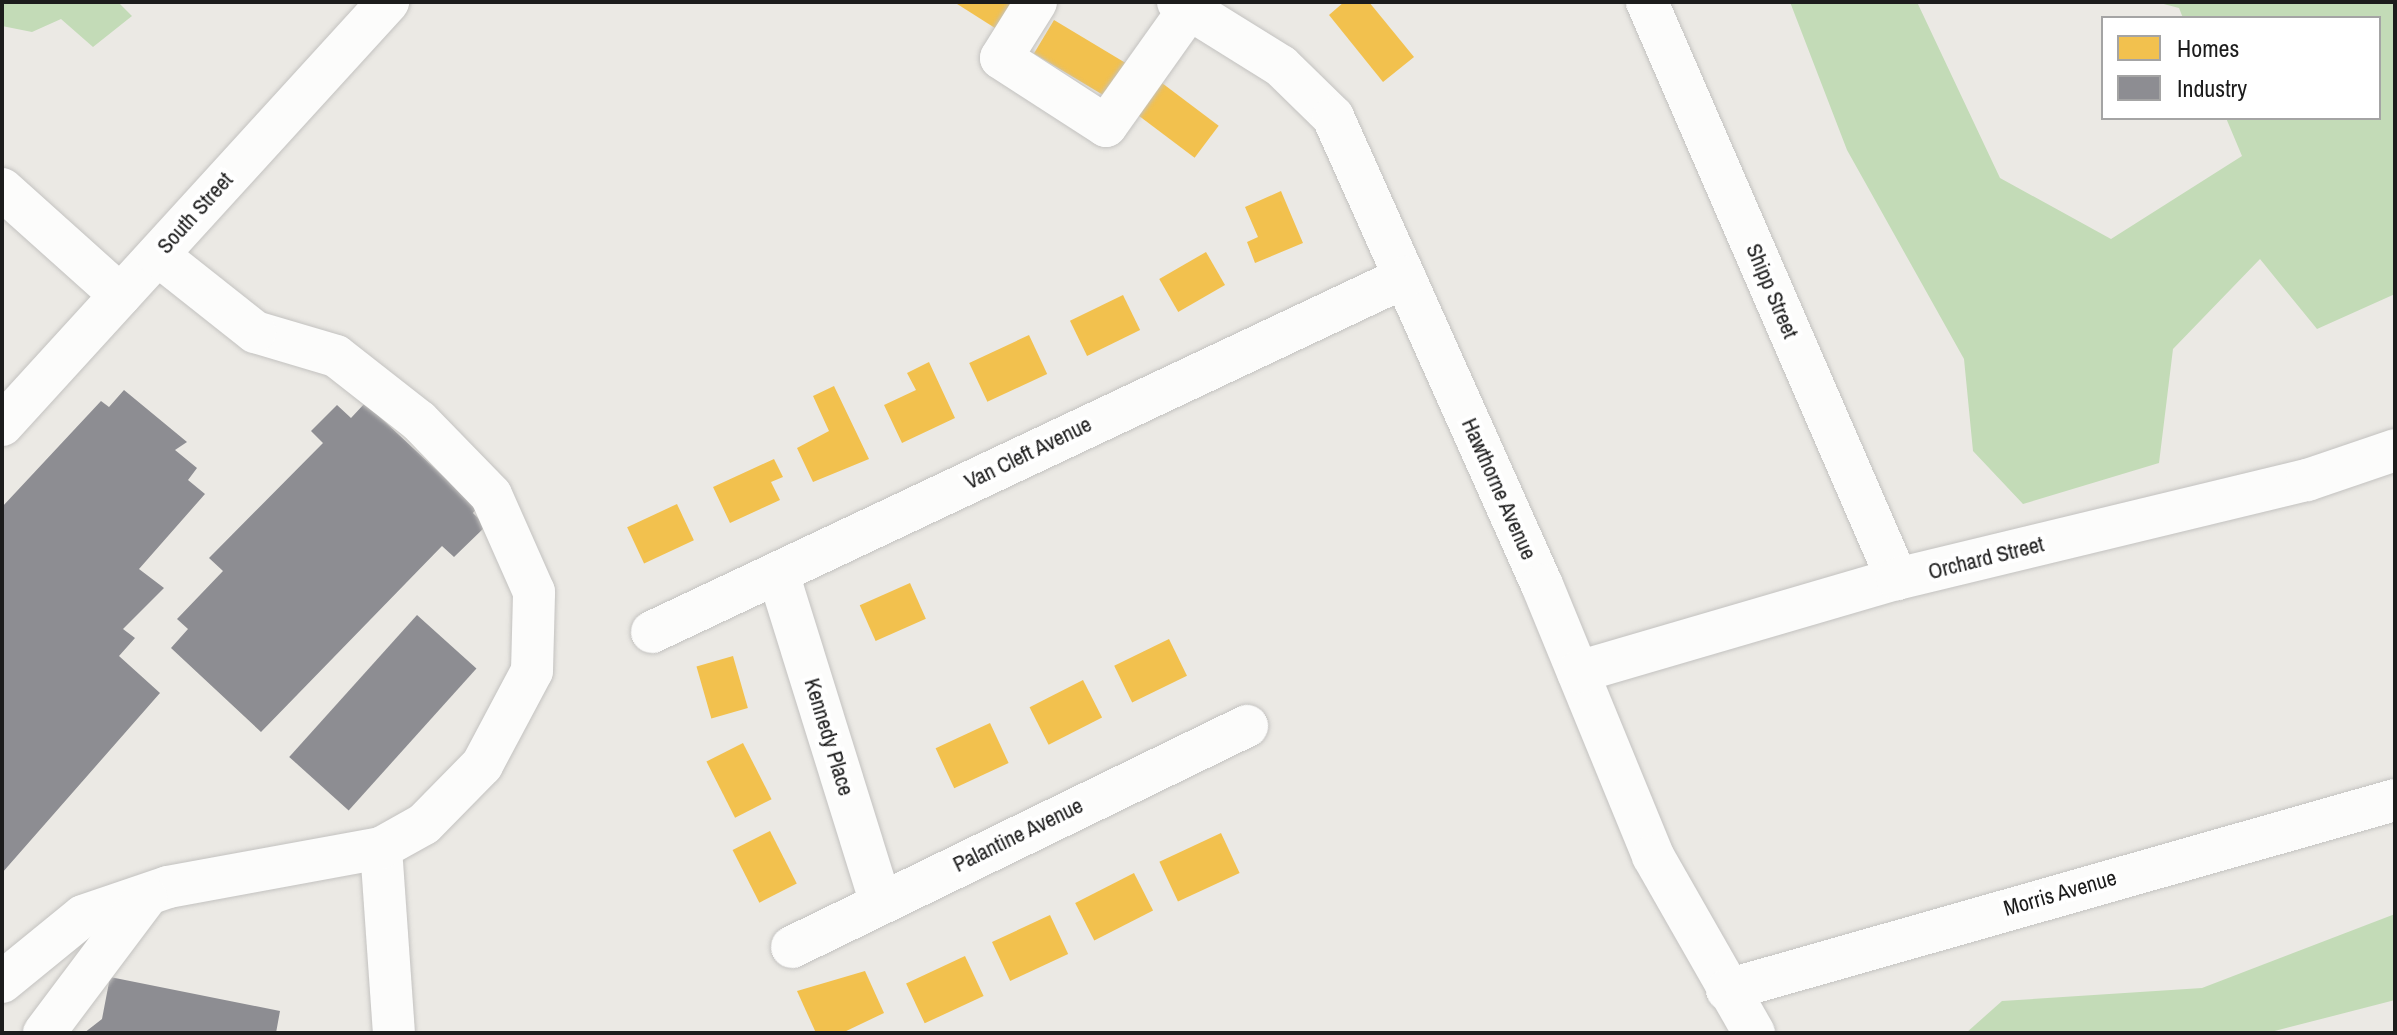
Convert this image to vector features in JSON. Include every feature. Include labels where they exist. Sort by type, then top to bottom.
[{"type":"street","name":"South Street","points":[[2,425],[388,2]]},
{"type":"street","points":[[1036,2],[1001,58],[1106,126],[1183,5]]},
{"type":"street","name":"Shipp Street","points":[[1647,2],[1897,579]]},
{"type":"street","name":"Hawthorne Avenue","points":[[1183,5],[1315,93],[1405,277],[1578,672],[1653,856],[1754,1033]]},
{"type":"street","points":[[2,189],[120,295]]},
{"type":"street","points":[[2,982],[83,916],[146,897],[381,848],[424,824],[482,765],[532,671],[534,592],[491,495],[419,421],[336,356],[255,332],[158,255]]},
{"type":"street","name":"Van Cleft Avenue","points":[[652,632],[1405,277]]},
{"type":"street","name":"Orchard Street","points":[[1578,672],[1897,579],[2307,480],[2395,450]]},
{"type":"street","name":"Kennedy Place","points":[[778,573],[880,901]]},
{"type":"street","name":"Palantine Avenue","points":[[792,947],[880,901],[1247,726]]},
{"type":"street","name":"Morris Avenue","points":[[1727,990],[2395,800]]},
{"type":"street","points":[[381,848],[394,1033]]},
{"type":"street","points":[[44,1033],[146,897]]},
{"type":"green space","points":[[2,2],[118,2],[132,16],[93,47],[61,19],[32,32],[2,26]]},
{"type":"green space","points":[[1790,2],[1917,2],[2000,178],[2111,239],[2242,156],[2227,120],[2381,120],[2381,16],[2182,16],[2179,8],[2156,2],[2395,2],[2395,294],[2317,329],[2260,259],[2173,349],[2159,463],[2023,504],[1973,451],[1964,359],[1847,150]]},
{"type":"green space","points":[[2395,914],[2395,1000],[2267,1033],[1966,1033],[2002,1001],[2202,988]]},
{"type":"building: Homes","points":[[954,2],[1027,2],[1006,35]]},
{"type":"building: Homes","points":[[1344,2],[1369,2],[1414,57],[1383,82],[1329,15]]},
{"type":"building: Homes","points":[[1054,20],[1128,64],[1108,98],[1034,53]]},
{"type":"building: Homes","points":[[1150,74],[1219,126],[1195,158],[1126,106]]},
{"type":"building: Homes","points":[[1281,191],[1303,243],[1255,263],[1247,242],[1258,237],[1245,207]]},
{"type":"building: Homes","points":[[1206,252],[1225,285],[1178,312],[1159,279]]},
{"type":"building: Homes","points":[[1123,295],[1140,330],[1087,356],[1070,321]]},
{"type":"building: Homes","points":[[1029,335],[1047,374],[987,402],[969,363]]},
{"type":"building: Homes","points":[[929,362],[955,418],[902,443],[884,405],[916,390],[907,373]]},
{"type":"building: Homes","points":[[834,386],[869,459],[813,482],[797,448],[829,431],[813,396]]},
{"type":"building: Homes","points":[[774,459],[783,477],[771,482],[780,500],[730,523],[713,487]]},
{"type":"building: Homes","points":[[677,504],[694,540],[644,563],[627,527]]},
{"type":"building: Homes","points":[[910,583],[926,619],[876,641],[860,605]]},
{"type":"building: Homes","points":[[1169,639],[1187,676],[1132,703],[1114,666]]},
{"type":"building: Homes","points":[[733,656],[748,708],[711,718],[696,666]]},
{"type":"building: Homes","points":[[1083,680],[1102,717],[1049,745],[1030,707]]},
{"type":"building: Homes","points":[[990,723],[1009,763],[954,788],[936,748]]},
{"type":"building: Homes","points":[[743,743],[772,799],[735,818],[706,762]]},
{"type":"building: Homes","points":[[770,831],[797,884],[759,903],[733,850]]},
{"type":"building: Homes","points":[[1221,833],[1240,873],[1178,902],[1159,862]]},
{"type":"building: Homes","points":[[1134,873],[1153,910],[1094,940],[1075,903]]},
{"type":"building: Homes","points":[[1050,915],[1068,954],[1010,981],[992,942]]},
{"type":"building: Homes","points":[[965,956],[984,996],[925,1023],[906,983]]},
{"type":"building: Homes","points":[[865,971],[884,1013],[842,1033],[816,1033],[797,991]]},
{"type":"building: Industry","points":[[124,390],[187,442],[175,450],[197,468],[188,480],[205,494],[139,569],[164,588],[123,629],[135,638],[119,656],[160,693],[2,873],[2,507],[101,401],[109,407]]},
{"type":"building: Industry","points":[[365,403],[477,508],[473,513],[486,526],[454,557],[442,546],[261,732],[171,648],[188,629],[177,619],[223,571],[209,558],[323,443],[311,431],[337,405],[351,418]]},
{"type":"building: Industry","points":[[417,615],[476,669],[349,810],[289,757]]},
{"type":"building: Industry","points":[[110,977],[280,1011],[276,1033],[84,1033],[102,1019]]}]
